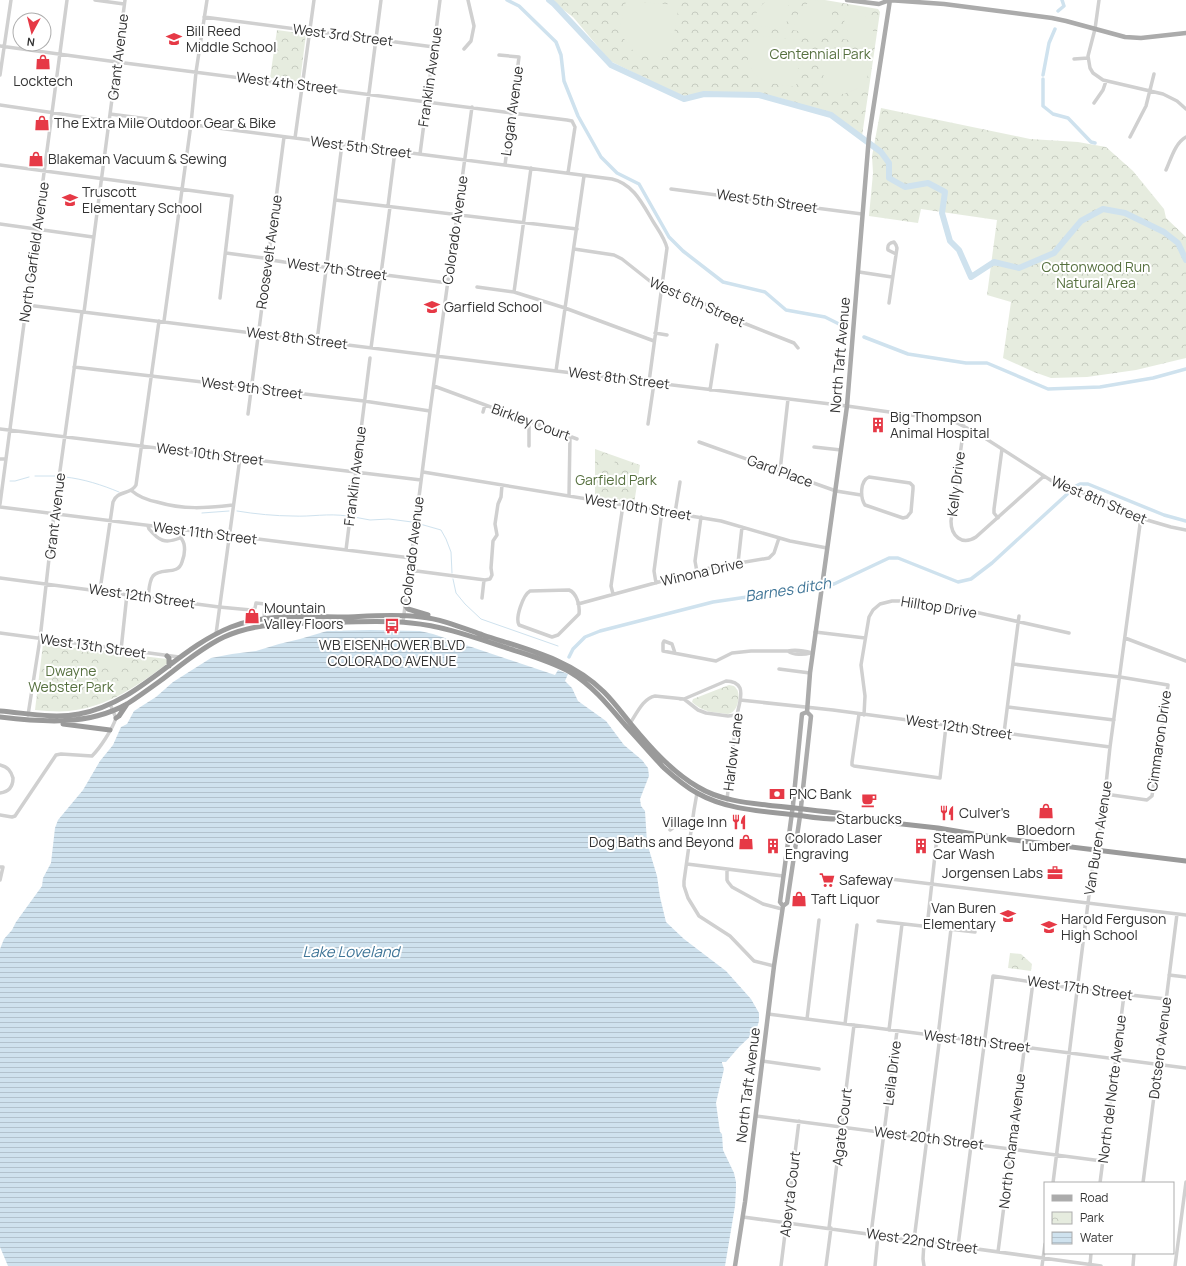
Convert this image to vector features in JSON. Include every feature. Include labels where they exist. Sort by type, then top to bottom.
[{"type":"highway","points":[[405,605],[408,609],[429,616],[432,619]]},
{"type":"highway","points":[[0,711],[58,716],[91,711],[110,704],[139,688],[216,634],[232,627],[264,619],[404,616],[432,619],[546,655],[570,666],[603,691],[629,726],[663,767],[677,779],[726,805],[800,816],[838,820],[848,818],[938,828],[998,838],[1186,861]]},
{"type":"highway","points":[[256,627],[262,623],[264,619]]},
{"type":"highway","points":[[55,722],[81,720],[114,710],[127,704],[184,663],[225,637],[244,630],[282,624],[403,622],[433,626],[453,631],[540,659],[564,669],[590,687],[629,726]]},
{"type":"highway","points":[[167,656],[169,658],[169,666]]},
{"type":"highway","points":[[116,718],[127,704]]},
{"type":"highway","points":[[0,717],[55,722],[110,730]]},
{"type":"highway","points":[[698,791],[752,803],[839,813],[848,818]]},
{"type":"main road","points":[[847,0],[879,4],[889,0],[944,4],[1052,18],[1126,37],[1141,38],[1186,33]]},
{"type":"main road","name":"North Taft Avenue","points":[[782,908],[787,903],[801,808],[811,716],[807,709],[811,653],[836,491],[847,406],[867,158],[889,0]]},
{"type":"main road","name":"North Taft Avenue","points":[[735,1266],[743,1217],[782,908],[780,902],[793,808],[802,714],[807,709]]},
{"type":"street","points":[[0,75],[2,46],[11,0]]},
{"type":"street","name":"North Garfield Avenue","points":[[0,504],[67,0]]},
{"type":"street","points":[[95,0],[125,2]]},
{"type":"street","points":[[164,321],[191,124],[196,72],[207,0]]},
{"type":"street","points":[[296,138],[314,0]]},
{"type":"street","points":[[362,147],[381,0]]},
{"type":"street","name":"Franklin Avenue","points":[[420,154],[440,0]]},
{"type":"street","points":[[464,49],[471,41],[474,26],[468,0]]},
{"type":"street","points":[[1099,0],[1095,28],[1088,58],[1090,68],[1093,73],[1100,79],[1106,81],[1171,97],[1185,107]]},
{"type":"street","name":"Grant Avenue","points":[[28,720],[47,584],[54,514],[74,367],[94,238],[125,2]]},
{"type":"street","name":"West 3rd Street","points":[[204,17],[434,47]]},
{"type":"street","name":"West 4th Street","points":[[2,46],[570,120],[575,127],[568,173]]},
{"type":"street","name":"Logan Avenue","points":[[499,55],[519,57],[505,165]]},
{"type":"street","points":[[1074,59],[1088,58]]},
{"type":"street","points":[[1130,137],[1146,106],[1154,74]]},
{"type":"street","points":[[1094,103],[1104,90],[1106,81]]},
{"type":"street","points":[[0,105],[109,121]]},
{"type":"street","name":"Colorado Avenue","points":[[403,622],[430,411],[472,107]]},
{"type":"street","name":"West 5th Street","points":[[110,114],[612,179],[626,185],[636,195],[666,244],[667,251],[662,287]]},
{"type":"street","name":"Roosevelt Avenue","points":[[248,414],[284,137]]},
{"type":"street","points":[[1166,170],[1178,144],[1186,137]]},
{"type":"street","points":[[317,340],[342,144]]},
{"type":"street","points":[[371,348],[395,151]]},
{"type":"street","points":[[0,165],[232,196],[220,298]]},
{"type":"street","points":[[514,292],[531,168]]},
{"type":"street","points":[[556,371],[584,176]]},
{"type":"street","name":"West 5th Street","points":[[671,189],[862,214]]},
{"type":"street","points":[[335,200],[577,229]]},
{"type":"street","points":[[0,224],[94,238]]},
{"type":"street","name":"West 6th Street","points":[[574,249],[614,255],[622,259],[646,279],[662,287],[689,296],[736,320],[794,343],[798,348]]},
{"type":"street","name":"West 7th Street","points":[[226,252],[278,261],[448,283]]},
{"type":"street","points":[[889,303],[896,254]]},
{"type":"street","points":[[858,272],[892,277]]},
{"type":"street","points":[[477,287],[514,292],[566,308],[654,341]]},
{"type":"street","points":[[648,382],[662,287]]},
{"type":"street","name":"West 8th Street","points":[[27,305],[847,406],[953,421],[1002,449],[1055,483],[1104,500],[1151,521],[1186,530]]},
{"type":"street","points":[[100,590],[114,498],[119,494],[132,490],[136,485],[159,321]]},
{"type":"street","points":[[655,333],[667,335]]},
{"type":"street","points":[[710,390],[717,345]]},
{"type":"street","name":"Franklin Avenue","points":[[346,550],[370,358]]},
{"type":"street","name":"West 9th Street","points":[[74,367],[364,401],[430,411]]},
{"type":"street","points":[[648,424],[654,382]]},
{"type":"street","name":"Birkley Court","points":[[434,386],[577,439]]},
{"type":"street","points":[[780,471],[788,399]]},
{"type":"street","name":"Birkley Court","points":[[483,412],[485,405]]},
{"type":"street","points":[[529,422],[529,446]]},
{"type":"street","name":"Kelly Drive","points":[[964,426],[951,521],[952,531],[959,539],[966,540],[975,538],[998,518]]},
{"type":"street","name":"West 10th Street","points":[[0,429],[421,480]]},
{"type":"street","points":[[569,496],[570,436]]},
{"type":"street","name":"Gard Place","points":[[699,442],[836,491],[861,495]]},
{"type":"street","points":[[814,447],[841,450]]},
{"type":"street","points":[[1002,449],[994,510],[994,513],[998,518],[1044,476]]},
{"type":"street","points":[[216,634],[240,458]]},
{"type":"street","points":[[0,459],[6,459]]},
{"type":"street","name":"West 10th Street","points":[[423,472],[701,517],[721,521],[779,538],[827,548]]},
{"type":"street","points":[[869,477],[910,483],[913,486],[911,512],[907,517],[903,518],[865,505],[862,501],[861,495],[864,481],[869,477]]},
{"type":"street","points":[[675,513],[680,482]]},
{"type":"street","points":[[409,570],[484,580],[491,578],[493,541],[497,535],[495,524],[498,504],[501,498],[502,485]]},
{"type":"street","points":[[132,490],[145,499],[172,506],[196,509],[233,505]]},
{"type":"street","points":[[613,594],[611,586],[623,505]]},
{"type":"street","name":"West 11th Street","points":[[0,507],[411,558]]},
{"type":"street","points":[[656,583],[654,571],[662,511]]},
{"type":"street","points":[[697,572],[695,561],[701,517]]},
{"type":"street","name":"Van Buren Avenue","points":[[1052,1182],[1095,850],[1098,844],[1105,794],[1141,517]]},
{"type":"street","points":[[148,526],[148,529],[156,537],[162,540],[169,542],[180,538]]},
{"type":"street","points":[[738,563],[742,527]]},
{"type":"street","points":[[148,597],[153,576],[157,573],[175,570],[181,564],[184,546],[183,541],[180,538],[180,529]]},
{"type":"street","name":"Winona Drive","points":[[578,604],[697,572],[738,563],[767,559],[774,554],[779,538]]},
{"type":"street","name":"West 12th Street","points":[[0,578],[100,590],[219,607],[251,610],[255,608],[256,603],[265,604],[264,619]]},
{"type":"street","points":[[482,598],[484,580]]},
{"type":"street","points":[[570,590],[574,592],[578,604],[578,616],[554,637],[521,626],[518,623],[517,618],[525,596],[530,591],[570,590]]},
{"type":"street","points":[[121,650],[127,594]]},
{"type":"street","name":"Hilltop Drive","points":[[946,726],[940,778],[852,765],[861,714],[866,696],[861,669],[867,622],[870,613],[880,604],[892,601],[901,601],[975,612],[1069,633]]},
{"type":"street","points":[[1004,733],[1019,616]]},
{"type":"street","points":[[815,632],[865,638]]},
{"type":"street","name":"West 13th Street","points":[[0,633],[181,658]]},
{"type":"street","points":[[1125,638],[1186,661]]},
{"type":"street","points":[[675,653],[716,662],[732,653],[751,651],[796,650],[811,653]]},
{"type":"street","points":[[181,658],[184,663]]},
{"type":"street","points":[[1013,664],[1120,677]]},
{"type":"street","points":[[779,669],[810,673]]},
{"type":"street","name":"Cimmaron Drive","points":[[1105,794],[1147,800],[1152,796],[1168,686],[1166,684],[1120,677]]},
{"type":"street","points":[[680,699],[730,681],[739,686],[740,700]]},
{"type":"street","points":[[629,726],[645,702],[652,696],[687,701],[698,710],[706,713],[728,716],[737,715]]},
{"type":"street","name":"West 12th Street","points":[[740,700],[807,709],[861,714],[1110,747]]},
{"type":"street","name":"Harlow Lane","points":[[726,805],[740,700]]},
{"type":"street","points":[[0,816],[15,816],[56,755],[92,756],[96,752],[116,718],[114,710],[110,704]]},
{"type":"street","points":[[1008,707],[1114,720]]},
{"type":"street","points":[[0,765],[9,769],[13,778],[11,787],[5,792],[0,793]]},
{"type":"street","points":[[698,791],[684,886],[688,898],[699,916],[730,936],[754,961],[774,966]]},
{"type":"street","points":[[670,830],[674,827],[692,828]]},
{"type":"street","points":[[927,926],[938,828]]},
{"type":"street","points":[[687,864],[783,876]]},
{"type":"street","points":[[0,867],[3,867],[0,880]]},
{"type":"street","points":[[727,869],[727,880],[732,887],[766,906],[782,908]]},
{"type":"street","points":[[882,878],[1186,915]]},
{"type":"street","name":"Dotsero Avenue","points":[[1143,1182],[1177,914]]},
{"type":"street","points":[[807,1019],[819,920]]},
{"type":"street","points":[[878,921],[974,932]]},
{"type":"street","name":"Leila Drive","points":[[889,1030],[902,924]]},
{"type":"street","points":[[845,1024],[857,925]]},
{"type":"street","points":[[914,1240],[928,1138],[951,929]]},
{"type":"street","points":[[1169,975],[1186,977]]},
{"type":"street","name":"West 17th Street","points":[[984,1042],[993,976],[1077,989],[1166,999]]},
{"type":"street","name":"North Chama Avenue","points":[[998,1252],[1032,982]]},
{"type":"street","name":"North del Norte Avenue","points":[[1100,1182],[1124,995]]},
{"type":"street","name":"West 18th Street","points":[[768,1014],[1186,1068]]},
{"type":"street","name":"Agate Court","points":[[826,1266],[854,1025]]},
{"type":"street","name":"Leila Drive","points":[[871,1234],[897,1031]]},
{"type":"street","points":[[958,1246],[984,1042]]},
{"type":"street","points":[[762,1061],[819,1069]]},
{"type":"street","name":"West 20th Street","points":[[756,1116],[1102,1161]]},
{"type":"street","name":"Abeyta Court","points":[[781,1266],[799,1121]]},
{"type":"street","points":[[1175,1266],[1186,1182]]},
{"type":"street","name":"West 22nd Street","points":[[743,1217],[1101,1266]]},
{"type":"street","points":[[875,1266],[878,1235]]},
{"type":"street","points":[[924,1242],[924,1266]]},
{"type":"street","points":[[1042,1266],[1044,1251]]},
{"type":"street","points":[[1090,1264],[1091,1254]]},
{"type":"street","points":[[1133,1266],[1134,1254]]},
{"type":"green space","name":"Centennial Park","points":[[550,0],[825,0],[878,9],[880,12],[862,136],[835,115],[780,98],[735,92],[702,93],[691,97],[673,92],[610,61],[573,17]]},
{"type":"green space","points":[[768,0],[789,0],[786,29],[752,25],[758,11]]},
{"type":"green space","points":[[811,0],[833,3],[830,36],[792,30],[799,11]]},
{"type":"green space","points":[[626,1],[679,5],[670,57],[637,56],[619,32]]},
{"type":"green space","points":[[846,8],[859,13],[868,20],[873,30],[874,44],[842,39]]},
{"type":"green space","points":[[277,30],[306,34],[300,82],[270,78]]},
{"type":"green space","points":[[751,35],[801,40],[796,87],[767,81],[755,74],[748,60]]},
{"type":"green space","points":[[828,47],[872,51],[867,79],[859,88],[844,94],[821,91]]},
{"type":"green space","name":"Cottonwood Run Natural Area","points":[[881,108],[1030,139],[1078,142],[1106,147],[1133,171],[1164,209],[1166,218],[1186,237],[1186,358],[1136,370],[1087,377],[1051,378],[1003,358],[1011,302],[987,295],[997,220],[921,209],[918,223],[869,216],[873,173],[872,156]]},
{"type":"green space","name":"Garfield Park","points":[[595,449],[640,465],[634,504],[595,498]]},
{"type":"green space","points":[[604,453],[614,457],[615,460],[614,465],[609,469],[603,469],[599,466]]},
{"type":"green space","name":"Dwayne Webster Park","points":[[43,644],[167,659],[168,663],[145,680],[122,694],[97,705],[69,711],[35,710]]},
{"type":"green space","points":[[111,656],[121,658],[118,676],[109,675]]},
{"type":"green space","points":[[729,685],[734,686],[738,690],[739,695],[736,708],[731,713],[728,714],[709,711],[696,706],[692,702],[693,699]]},
{"type":"green space","points":[[1010,953],[1021,954],[1032,964],[1031,971],[1008,968]]},
{"type":"water","name":"Lake Loveland","points":[[327,631],[420,631],[555,675],[558,670],[568,674],[565,681],[572,688],[578,701],[606,721],[624,745],[642,760],[648,768],[649,776],[640,799],[641,806],[645,811],[647,843],[657,876],[666,922],[684,939],[726,971],[751,999],[759,1013],[759,1021],[756,1031],[726,1062],[722,1062],[724,1069],[716,1103],[720,1132],[722,1134],[723,1150],[734,1173],[736,1182],[735,1206],[725,1266],[8,1266],[0,1247],[0,949],[4,939],[12,930],[16,922],[42,886],[43,878],[51,863],[55,828],[58,820],[83,790],[100,761],[113,745],[121,727],[127,724],[134,711],[156,697],[173,682],[211,658],[256,651]]},
{"type":"waterway","points":[[507,0],[519,6],[556,42],[561,55],[564,81],[578,116],[601,157],[617,173],[639,184],[669,237],[683,251],[723,282],[765,292],[786,310],[825,317],[843,326]]},
{"type":"waterway","points":[[549,0],[611,65],[684,99],[704,94],[759,95],[831,115],[881,152],[889,163],[889,178],[905,187],[928,183],[945,192],[942,213],[950,241],[959,250],[971,277],[994,262],[1019,268],[1054,253],[1081,221],[1103,209],[1125,213],[1164,232],[1178,243],[1186,260]]},
{"type":"waterway","points":[[1058,11],[1064,6],[1062,0]]},
{"type":"waterway","points":[[1043,75],[1049,43],[1055,29]]},
{"type":"waterway","points":[[1043,79],[1043,106],[1053,114],[1068,118],[1091,142],[1095,143]]},
{"type":"waterway","points":[[864,337],[908,354],[966,363],[987,363],[1048,389],[1100,387],[1153,378],[1186,369]]},
{"type":"waterway","points":[[35,476],[55,476]]},
{"type":"waterway","points":[[10,481],[29,477]]},
{"type":"waterway","points":[[65,477],[79,479],[119,492]]},
{"type":"waterway","name":"Barnes ditch","points":[[569,657],[573,649],[585,637],[600,631],[713,602],[834,584],[889,558],[898,558],[958,582],[971,579],[992,563],[1080,484],[1088,484],[1164,515],[1186,521]]},
{"type":"waterway","points":[[202,513],[229,511]]},
{"type":"waterway","points":[[237,511],[280,516],[347,516]]},
{"type":"waterway","points":[[354,517],[370,520],[389,519],[412,522]]},
{"type":"waterway","points":[[420,524],[441,530],[451,552],[452,573]]},
{"type":"waterway","points":[[453,579],[456,593],[481,619],[558,646]]},
{"type":"place","name":"Bill Reed Middle School","points":[[174,39]]},
{"type":"place","name":"Locktech","points":[[43,62]]},
{"type":"place","name":"The Extra Mile Outdoor Gear & Bike","points":[[42,123]]},
{"type":"place","name":"Blakeman Vacuum & Sewing","points":[[36,159]]},
{"type":"place","name":"Truscott Elementary School","points":[[70,200]]},
{"type":"place","name":"Garfield School","points":[[432,307]]},
{"type":"place","name":"Big Thompson Animal Hospital","points":[[878,425]]},
{"type":"place","name":"Mountain Valley Floors","points":[[252,616]]},
{"type":"place","name":"WB EISENHOWER BLVD COLORADO AVENUE","points":[[392,626]]},
{"type":"place","name":"PNC Bank","points":[[777,794]]},
{"type":"place","name":"Starbucks","points":[[869,800]]},
{"type":"place","name":"Bloedorn Lumber","points":[[1046,811]]},
{"type":"place","name":"Culver's","points":[[947,813]]},
{"type":"place","name":"Village Inn","points":[[739,822]]},
{"type":"place","name":"Dog Baths and Beyond","points":[[746,842]]},
{"type":"place","name":"Colorado Laser Engraving","points":[[773,846]]},
{"type":"place","name":"SteamPunk Car Wash","points":[[921,846]]},
{"type":"place","name":"Jorgensen Labs","points":[[1055,873]]},
{"type":"place","name":"Safeway","points":[[827,880]]},
{"type":"place","name":"Taft Liquor","points":[[799,899]]},
{"type":"place","name":"Van Buren Elementary","points":[[1008,916]]},
{"type":"place","name":"Harold Ferguson High School","points":[[1049,927]]}]
